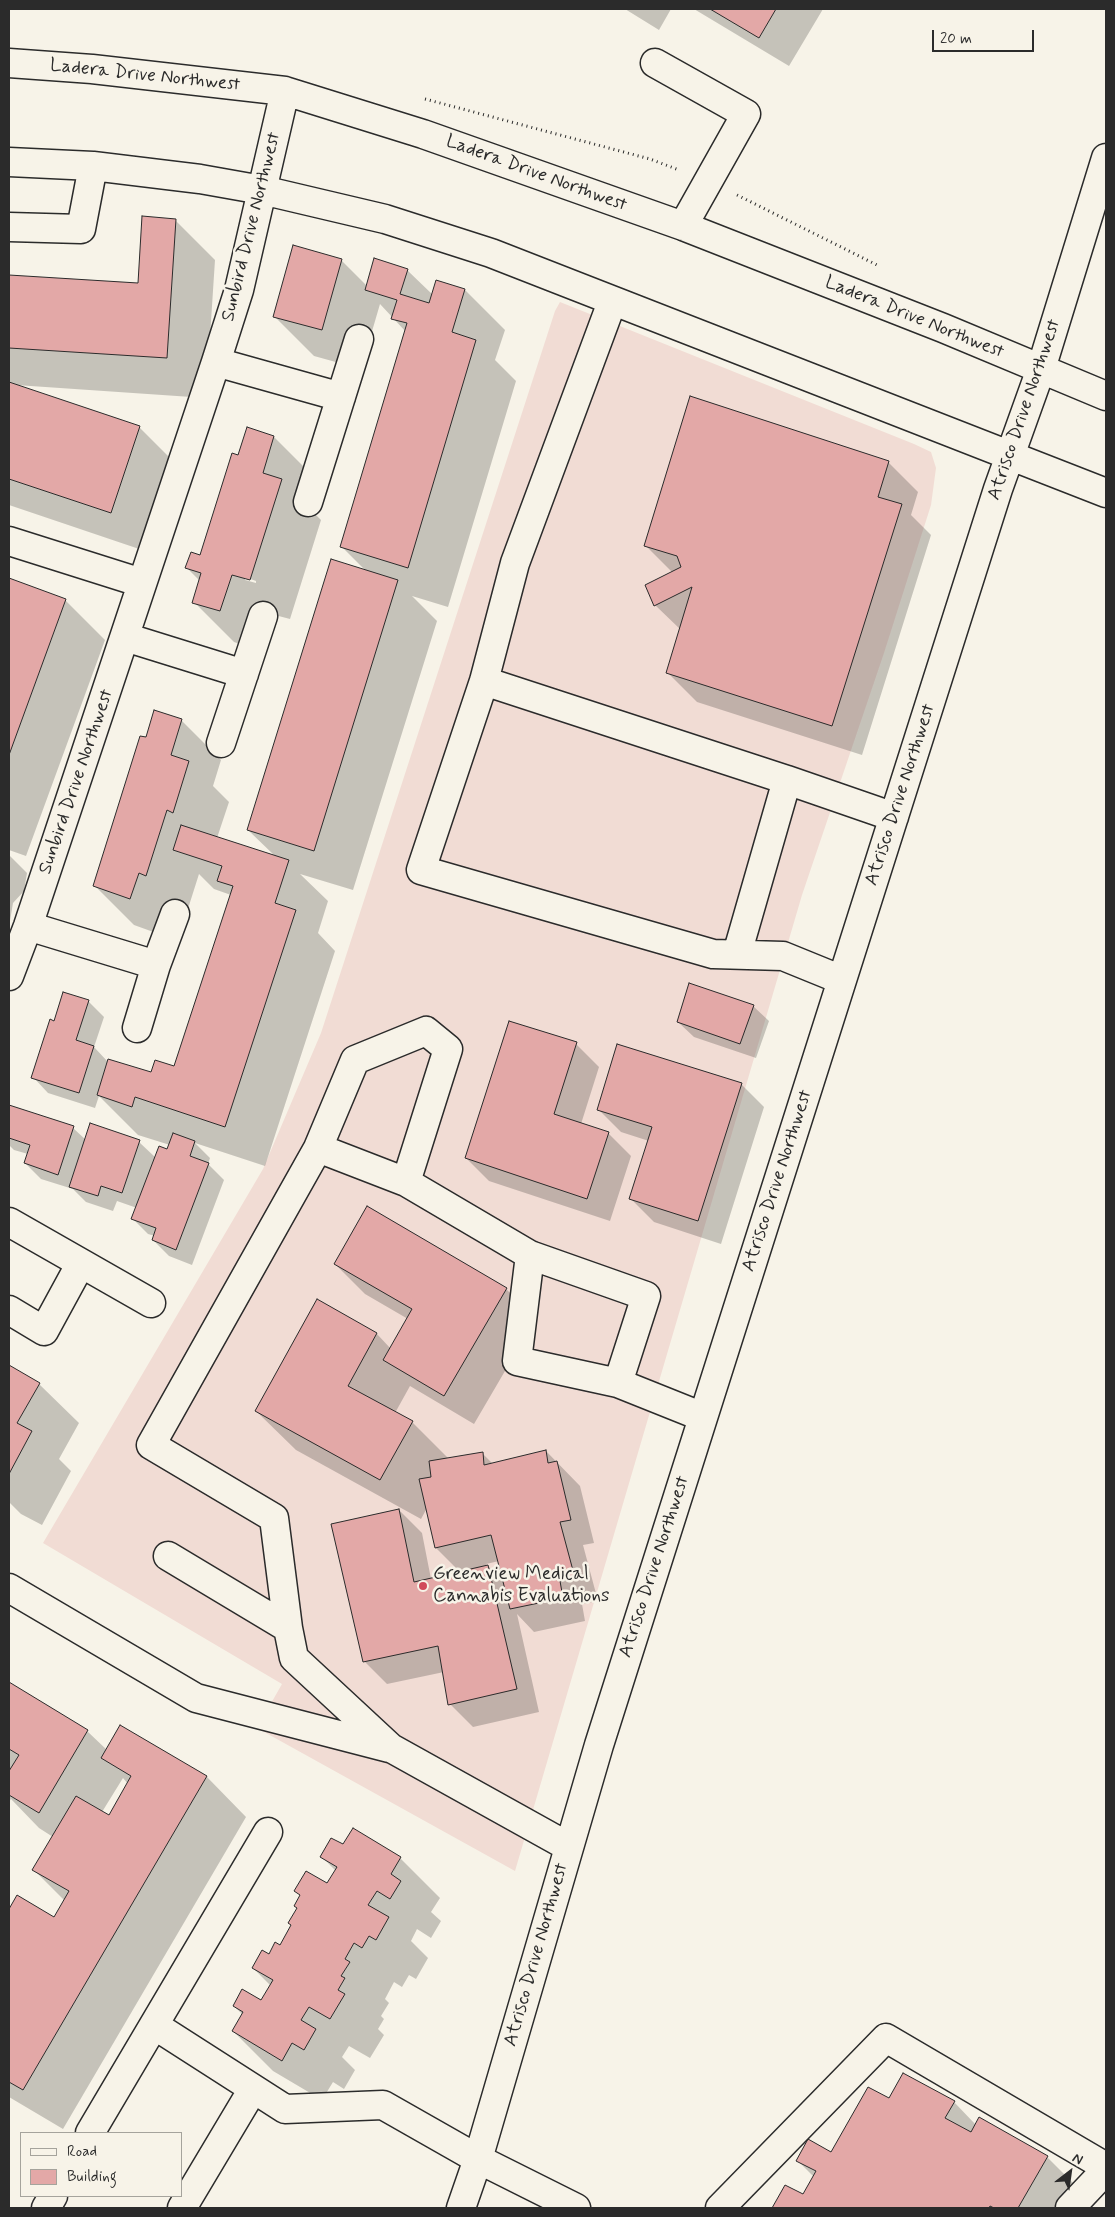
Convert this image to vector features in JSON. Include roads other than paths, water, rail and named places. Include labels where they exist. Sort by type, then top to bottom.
[{"type":"street","name":"Ladera Drive Northwest","points":[[9,63],[92,68],[285,91],[423,134],[683,226],[944,328],[1106,396]]},
{"type":"street","points":[[655,63],[746,114],[683,226]]},
{"type":"street","name":"Sunbird Drive Northwest","points":[[9,976],[28,926],[216,362],[238,290],[285,91]]},
{"type":"street","name":"Atrisco Drive Northwest","points":[[461,2208],[478,2159],[599,1745],[1009,455],[1040,369],[1106,158]]},
{"type":"street","points":[[9,162],[93,166],[200,179],[262,190],[385,219],[490,253],[612,302],[1106,492]]},
{"type":"street","points":[[9,228],[81,230],[93,166]]},
{"type":"street","points":[[612,302],[515,563],[484,681],[420,870],[713,954],[783,956],[842,980]]},
{"type":"street","points":[[308,502],[359,339]]},
{"type":"street","points":[[216,362],[341,397]]},
{"type":"street","points":[[9,541],[142,583]]},
{"type":"street","points":[[221,743],[263,616]]},
{"type":"street","points":[[125,637],[244,674]]},
{"type":"street","points":[[484,681],[894,817]]},
{"type":"street","points":[[737,954],[787,780]]},
{"type":"street","points":[[138,1028],[156,965],[175,914]]},
{"type":"street","points":[[28,926],[156,965]]},
{"type":"street","points":[[406,1182],[448,1049],[426,1031],[355,1060],[318,1148],[151,1445],[274,1518],[288,1628],[294,1658],[391,1748],[569,1847]]},
{"type":"street","points":[[318,1148],[406,1182],[530,1255],[646,1296],[618,1383]]},
{"type":"street","points":[[9,1222],[151,1303]]},
{"type":"street","points":[[530,1255],[517,1361],[618,1383],[703,1416]]},
{"type":"street","points":[[9,1310],[44,1331],[81,1263]]},
{"type":"street","points":[[168,1556],[288,1628]]},
{"type":"street","points":[[9,1588],[196,1698],[391,1748]]},
{"type":"street","points":[[91,2132],[268,1832]]},
{"type":"street","points":[[154,2025],[285,2109],[383,2105],[478,2159],[576,2208]]},
{"type":"street","points":[[720,2208],[886,2038],[1106,2169],[1070,2208]]},
{"type":"street","points":[[182,2208],[253,2088]]},
{"type":"street","points":[[46,2208],[52,2197]]},
{"type":"place","name":"Greenview Medical Cannabis Evaluations","points":[[423,1586]]}]
